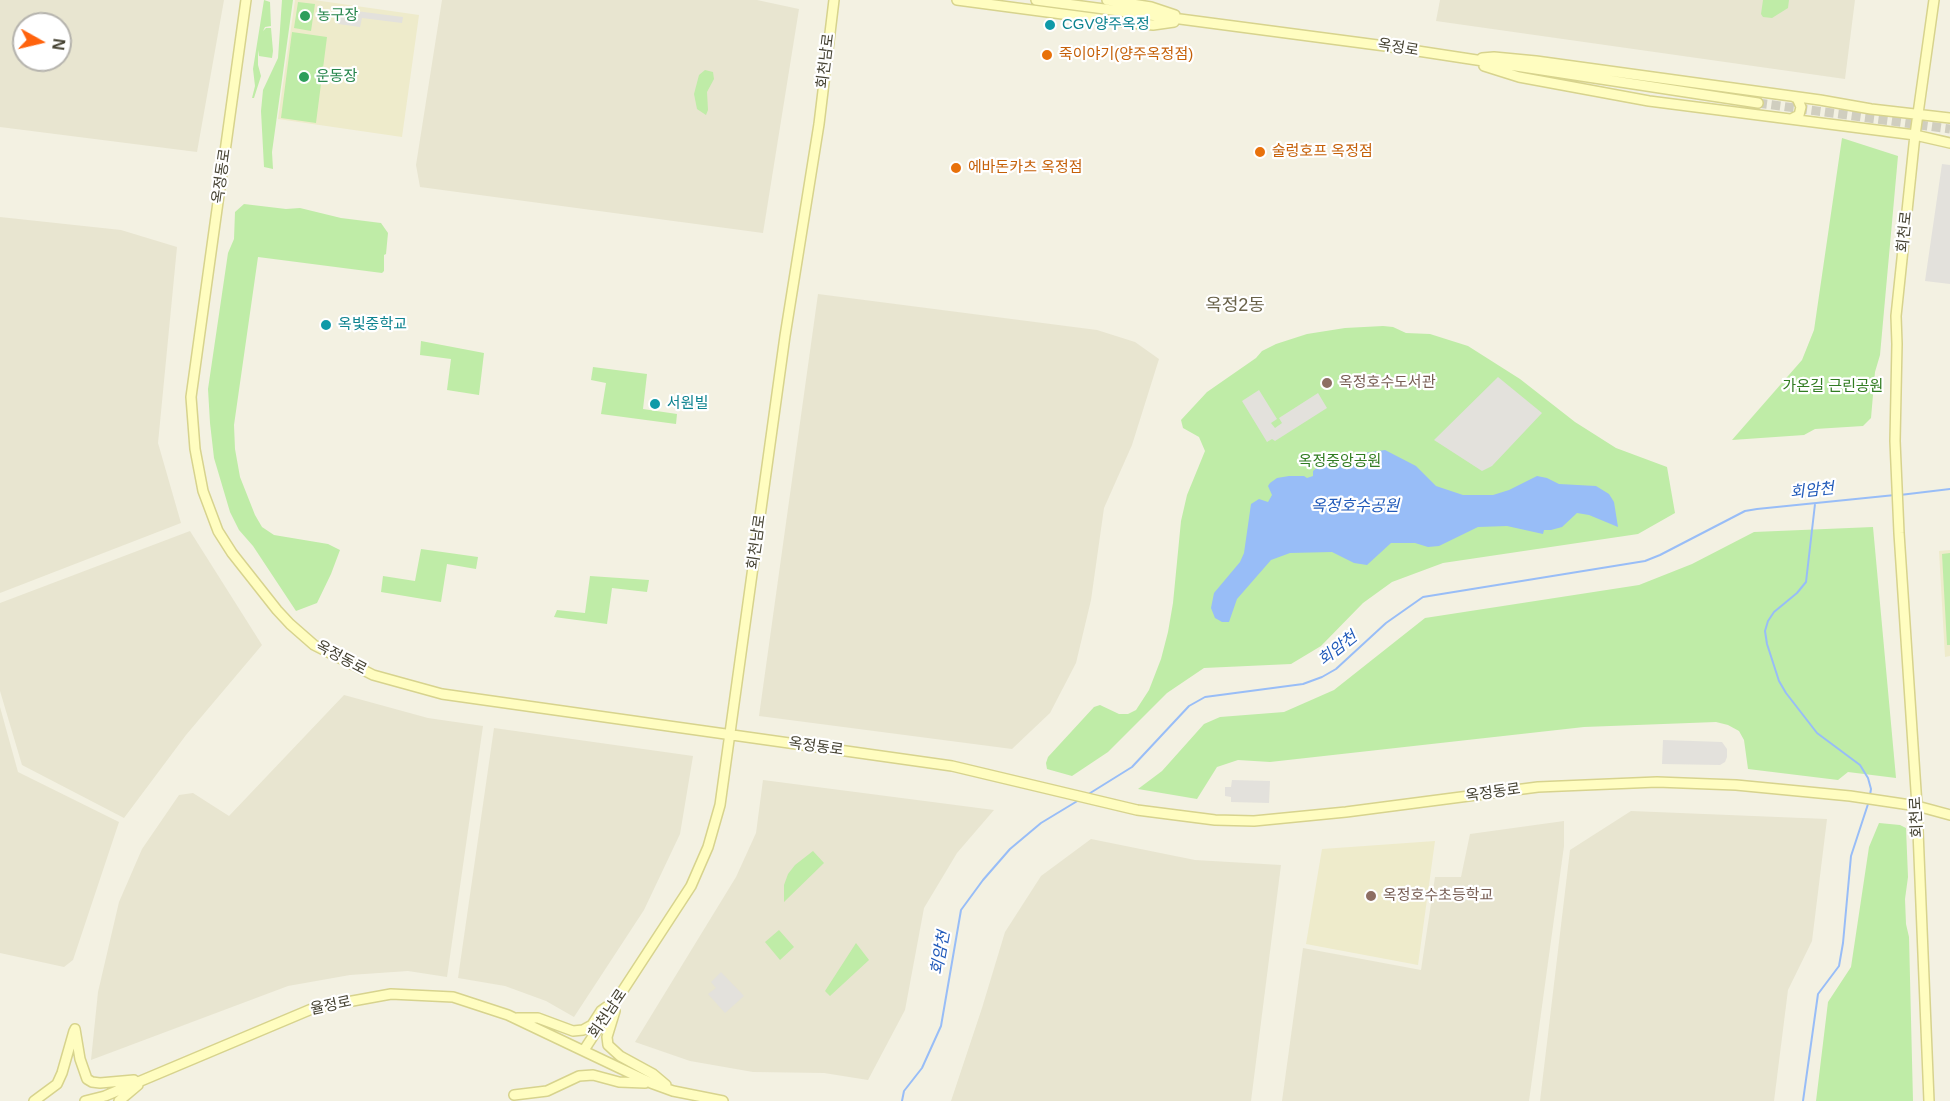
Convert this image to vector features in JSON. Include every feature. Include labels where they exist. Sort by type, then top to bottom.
[{"type":"main road","name":"옥정동로","points":[[246,0],[191,397],[195,449],[204,491],[218,531],[232,553],[290,624],[314,645],[373,675],[442,694],[952,766],[1137,810],[1215,820],[1254,821],[1346,812],[1538,787],[1657,782],[1736,785],[1850,796],[1917,806]]},
{"type":"main road","name":"회천남로","points":[[584,1050],[692,886],[708,847],[720,805],[785,336],[819,124],[834,0]]},
{"type":"main road","points":[[957,0],[1153,25],[1188,20]]},
{"type":"main road","name":"옥정로","points":[[1036,0],[1385,46],[1758,103]]},
{"type":"main road","points":[[1107,0],[1151,7],[1188,20]]},
{"type":"main road","name":"회천로","points":[[1929,1101],[1917,806],[1895,466],[1896,315],[1915,135],[1934,0]]},
{"type":"main road","points":[[1468,60],[1494,57],[1536,61],[1871,109],[1950,118]]},
{"type":"main road","points":[[1468,60],[1511,75],[1649,101],[1915,135],[1950,143]]},
{"type":"main road","points":[[1791,119],[1799,115],[1800,107],[1797,98],[1792,96]]},
{"type":"main road","points":[[1917,806],[1950,815]]},
{"type":"main road","name":"율정로","points":[[85,1101],[105,1096],[314,1008],[391,994],[453,997],[514,1018],[651,1083]]},
{"type":"main road","points":[[514,1018],[538,1018],[573,1031],[583,1030],[621,995]]},
{"type":"main road","points":[[621,995],[606,1037],[608,1045],[620,1056],[653,1074],[672,1090]]},
{"type":"main road","points":[[34,1101],[57,1084],[75,1029],[80,1059],[87,1079],[100,1083],[145,1079]]},
{"type":"main road","points":[[514,1095],[547,1092],[579,1076],[592,1075],[619,1082],[651,1083],[723,1101]]},
{"type":"main road","points":[[119,1101],[145,1079]]},
{"type":"main road","points":[[1923,1101],[1927,1084]]},
{"type":"shaded area","points":[[0,0],[224,0],[197,152],[0,127]]},
{"type":"shaded area","points":[[295,0],[314,0],[419,15],[402,137],[278,119]]},
{"type":"shaded area","points":[[442,0],[757,0],[799,9],[763,233],[420,187],[416,165]]},
{"type":"shaded area","points":[[1440,0],[1855,0],[1845,79],[1436,21]]},
{"type":"shaded area","points":[[340,9],[403,17],[402,23],[362,18],[360,27],[338,24]]},
{"type":"shaded area","points":[[1942,164],[1950,165],[1950,284],[1925,281]]},
{"type":"shaded area","points":[[0,217],[121,230],[177,247],[158,443],[181,523],[0,593]]},
{"type":"shaded area","points":[[818,294],[1097,330],[1135,342],[1159,359],[1132,445],[1104,508],[1091,600],[1076,663],[1050,713],[1012,749],[759,716]]},
{"type":"shaded area","points":[[1498,377],[1542,413],[1492,466],[1482,471],[1434,440]]},
{"type":"shaded area","points":[[1259,390],[1277,419],[1271,423],[1275,428],[1282,423],[1279,418],[1318,393],[1327,408],[1275,441],[1272,439],[1267,442],[1242,401]]},
{"type":"shaded area","points":[[190,531],[262,645],[186,735],[124,818],[22,765],[0,691],[0,603]]},
{"type":"shaded area","points":[[1950,550],[1950,656],[1945,657],[1939,551]]},
{"type":"shaded area","points":[[344,695],[428,718],[483,726],[447,977],[408,971],[350,975],[288,986],[91,1060],[98,992],[119,902],[142,849],[179,795],[193,793],[229,816]]},
{"type":"shaded area","points":[[0,707],[18,772],[119,822],[73,960],[64,967],[0,953]]},
{"type":"shaded area","points":[[494,728],[693,756],[680,834],[644,910],[574,1017],[546,1001],[505,986],[458,978]]},
{"type":"shaded area","points":[[1663,740],[1722,742],[1727,749],[1727,757],[1720,765],[1662,764]]},
{"type":"shaded area","points":[[763,780],[994,810],[957,853],[924,908],[905,1010],[868,1080],[824,1073],[753,1072],[690,1061],[635,1042],[736,877],[756,833]]},
{"type":"shaded area","points":[[1232,780],[1270,781],[1269,803],[1231,802],[1231,797],[1225,796],[1225,787],[1231,787]]},
{"type":"shaded area","points":[[1631,811],[1827,819],[1812,941],[1788,990],[1774,1101],[1540,1101],[1570,850]]},
{"type":"shaded area","points":[[1564,821],[1564,846],[1529,1101],[1282,1101],[1303,948],[1421,970],[1435,877],[1461,877],[1470,834]]},
{"type":"shaded area","points":[[1091,839],[1195,860],[1281,865],[1251,1101],[951,1101],[1005,932],[1041,876]]},
{"type":"shaded area","name":"옥정호수초등학교","points":[[1435,841],[1418,965],[1306,944],[1322,849]]},
{"type":"shaded area","points":[[721,972],[744,996],[725,1013],[708,994],[716,988],[711,982]]},
{"type":"green space","points":[[264,0],[270,2],[271,26],[265,27],[263,31],[271,28],[273,51],[272,58],[259,56],[258,50],[261,76],[254,98],[252,98],[255,86],[253,69]]},
{"type":"green space","points":[[282,0],[293,0],[272,152],[273,169],[264,167],[261,111],[263,90],[278,58]]},
{"type":"green space","points":[[1763,0],[1789,0],[1788,8],[1772,18],[1763,17],[1761,14]]},
{"type":"green space","name":"농구장","points":[[298,2],[315,4],[311,31],[294,28]]},
{"type":"green space","name":"운동장","points":[[292,32],[327,37],[316,123],[281,118]]},
{"type":"green space","points":[[705,70],[713,72],[714,79],[707,92],[706,115],[697,109],[694,94],[699,75]]},
{"type":"green space","name":"가온길 근린공원","points":[[1842,138],[1898,156],[1880,355],[1875,372],[1871,418],[1863,426],[1815,429],[1804,435],[1732,440],[1802,360],[1814,330]]},
{"type":"green space","points":[[244,204],[286,209],[300,208],[341,218],[381,223],[388,233],[382,273],[258,257],[234,425],[240,477],[262,527],[274,535],[328,544],[340,550],[317,603],[296,611],[253,546],[239,530],[230,512],[214,458],[208,389],[228,253],[234,239],[235,212]]},
{"type":"green space","name":"옥정중앙공원","points":[[1393,327],[1406,333],[1430,334],[1468,346],[1520,379],[1575,422],[1616,448],[1667,467],[1675,513],[1638,534],[1443,563],[1392,582],[1363,603],[1321,646],[1291,664],[1204,668],[1167,693],[1108,752],[1072,776],[1047,769],[1048,757],[1094,707],[1100,705],[1119,714],[1128,714],[1136,710],[1149,690],[1161,659],[1173,603],[1181,521],[1187,495],[1205,451],[1199,437],[1183,428],[1181,420],[1207,392],[1256,358],[1262,351],[1276,344],[1307,334],[1345,328]]},
{"type":"green space","points":[[421,341],[484,353],[479,395],[447,390],[451,359],[420,355]]},
{"type":"green space","points":[[593,367],[647,374],[643,409],[677,414],[676,424],[601,414],[606,383],[591,380]]},
{"type":"green space","points":[[1873,527],[1896,778],[1848,772],[1838,780],[1748,769],[1744,740],[1739,731],[1716,722],[1584,727],[1270,762],[1238,760],[1217,767],[1197,799],[1138,789],[1162,771],[1204,724],[1220,717],[1284,712],[1334,690],[1425,618],[1639,585],[1692,564],[1754,532]]},
{"type":"green space","points":[[421,549],[478,557],[476,569],[447,564],[441,602],[381,592],[383,576],[415,581]]},
{"type":"green space","points":[[1950,553],[1950,645],[1947,645],[1942,554]]},
{"type":"green space","points":[[590,576],[649,580],[647,592],[612,588],[607,624],[554,617],[557,610],[585,613]]},
{"type":"green space","points":[[1879,823],[1900,825],[1906,828],[1908,877],[1905,899],[1909,937],[1913,1101],[1816,1101],[1828,1002],[1851,967],[1869,847]]},
{"type":"green space","points":[[813,851],[824,863],[784,902],[784,885],[788,874],[795,865]]},
{"type":"green space","points":[[779,930],[794,947],[780,960],[765,942]]},
{"type":"green space","points":[[856,943],[869,960],[830,996],[825,991]]},
{"type":"water","name":"옥정호수공원","points":[[1385,450],[1416,466],[1436,486],[1463,495],[1493,495],[1537,476],[1559,484],[1596,486],[1609,494],[1614,502],[1618,527],[1589,515],[1577,513],[1562,527],[1544,530],[1543,534],[1507,526],[1478,527],[1439,546],[1391,543],[1367,565],[1354,563],[1332,552],[1290,553],[1271,560],[1237,599],[1229,622],[1222,622],[1215,618],[1211,608],[1214,593],[1240,562],[1244,553],[1251,504],[1259,499],[1268,502],[1272,495],[1268,486],[1270,483],[1277,478],[1289,476],[1307,478],[1313,476],[1313,471],[1324,462],[1327,464],[1351,455]]},
{"type":"waterway","name":"회암천","points":[[1900,495],[1950,489]]},
{"type":"waterway","name":"회암천","points":[[1087,795],[1132,767],[1189,706],[1205,697],[1303,684],[1322,677],[1336,669],[1386,623],[1423,597],[1645,561],[1745,511],[1895,495]]},
{"type":"waterway","points":[[1815,504],[1806,582],[1797,593],[1774,612],[1768,621],[1765,631],[1767,644],[1779,681],[1786,693],[1817,733],[1860,765],[1868,778],[1870,795]]},
{"type":"waterway","name":"회암천","points":[[902,1101],[904,1091],[922,1068],[941,1026],[961,910],[1010,849],[1041,823],[1079,800]]},
{"type":"waterway","points":[[1803,1101],[1818,994],[1839,966],[1851,856],[1869,801]]},
{"type":"tunnel","points":[[1758,103],[1950,129]]},
{"type":"place","name":"농구장","points":[[305,16]]},
{"type":"place","name":"CGV양주옥정","points":[[1050,25]]},
{"type":"place","name":"죽이야기(양주옥정점)","points":[[1047,55]]},
{"type":"place","name":"운동장","points":[[304,77]]},
{"type":"place","name":"술렁호프 옥정점","points":[[1260,152]]},
{"type":"place","name":"에바돈카츠 옥정점","points":[[956,168]]},
{"type":"place","name":"옥빛중학교","points":[[326,325]]},
{"type":"place","name":"옥정호수도서관","points":[[1327,383]]},
{"type":"place","name":"서원빌","points":[[655,404]]},
{"type":"place","name":"옥정호수초등학교","points":[[1371,896]]},
{"type":"district","name":"옥정2동","points":[[1235,306]]}]
